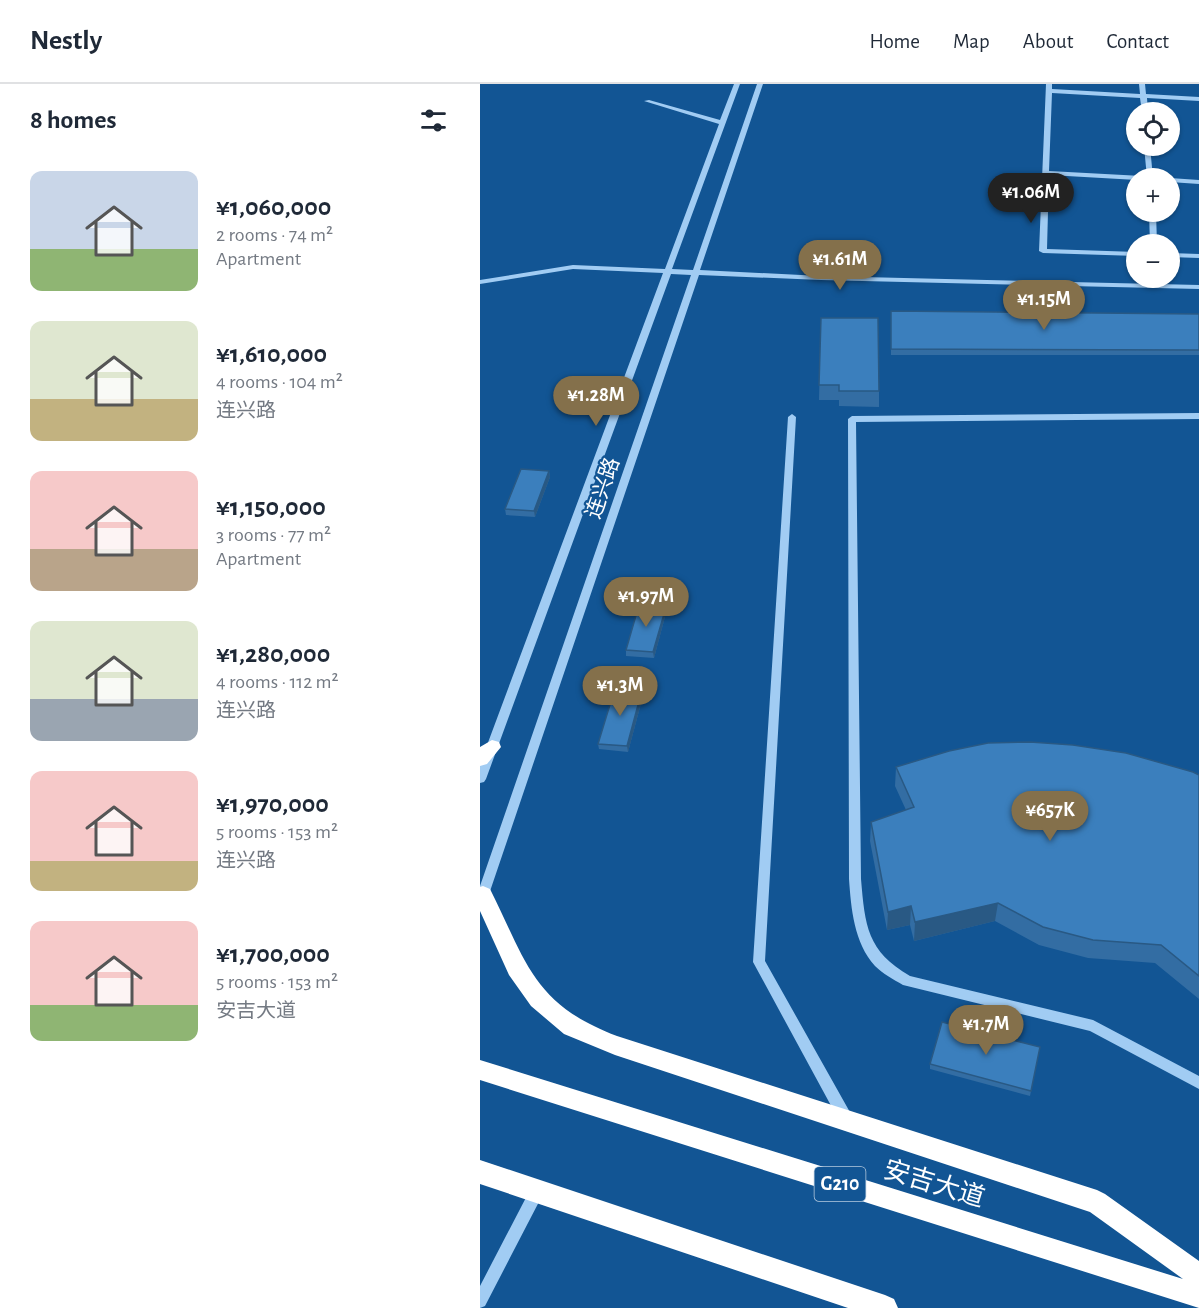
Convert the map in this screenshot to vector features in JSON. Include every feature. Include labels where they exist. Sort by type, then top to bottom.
[{"type":"highway","points":[[481,899],[525,985],[546,1007],[573,1028],[615,1045],[1097,1202],[1199,1276]]},
{"type":"highway","name":"安吉大道","points":[[480,1071],[1199,1297]]},
{"type":"highway","points":[[480,1172],[885,1308]]},
{"type":"street","name":"连兴路","points":[[480,779],[486,753],[737,84]]},
{"type":"street","name":"连兴路","points":[[481,899],[760,84]]},
{"type":"street","points":[[1142,84],[1143,102]]},
{"type":"street","points":[[1126,254],[1043,251],[1049,88],[1199,99]]},
{"type":"street","points":[[647,101],[722,123]]},
{"type":"street","points":[[1046,173],[1126,177]]},
{"type":"street","points":[[1180,181],[1199,182]]},
{"type":"street","points":[[1180,255],[1199,256]]},
{"type":"street","points":[[480,282],[573,267],[821,278],[1199,286]]},
{"type":"street","points":[[1199,416],[852,419],[852,430],[855,879],[857,912],[867,943],[885,969],[907,981],[1094,1026],[1199,1083]]},
{"type":"street","points":[[792,417],[759,962],[846,1119]]},
{"type":"street","points":[[480,1301],[537,1191]]},
{"type":"building","points":[[891,311],[1199,314],[1199,350],[891,349]]},
{"type":"building","points":[[821,318],[878,318],[879,391],[839,391],[839,385],[819,385]]},
{"type":"building","points":[[521,469],[549,471],[534,511],[505,509]]},
{"type":"building","points":[[639,605],[666,607],[653,652],[626,650]]},
{"type":"building","points":[[615,688],[642,690],[627,746],[598,744]]},
{"type":"building","points":[[1030,742],[1073,745],[1126,753],[1199,775],[1199,976],[1161,945],[1093,940],[1043,927],[998,903],[915,922],[911,906],[888,912],[871,822],[914,807],[896,767],[949,751],[988,743]]},
{"type":"building","points":[[942,1022],[1040,1047],[1031,1091],[930,1064]]}]
